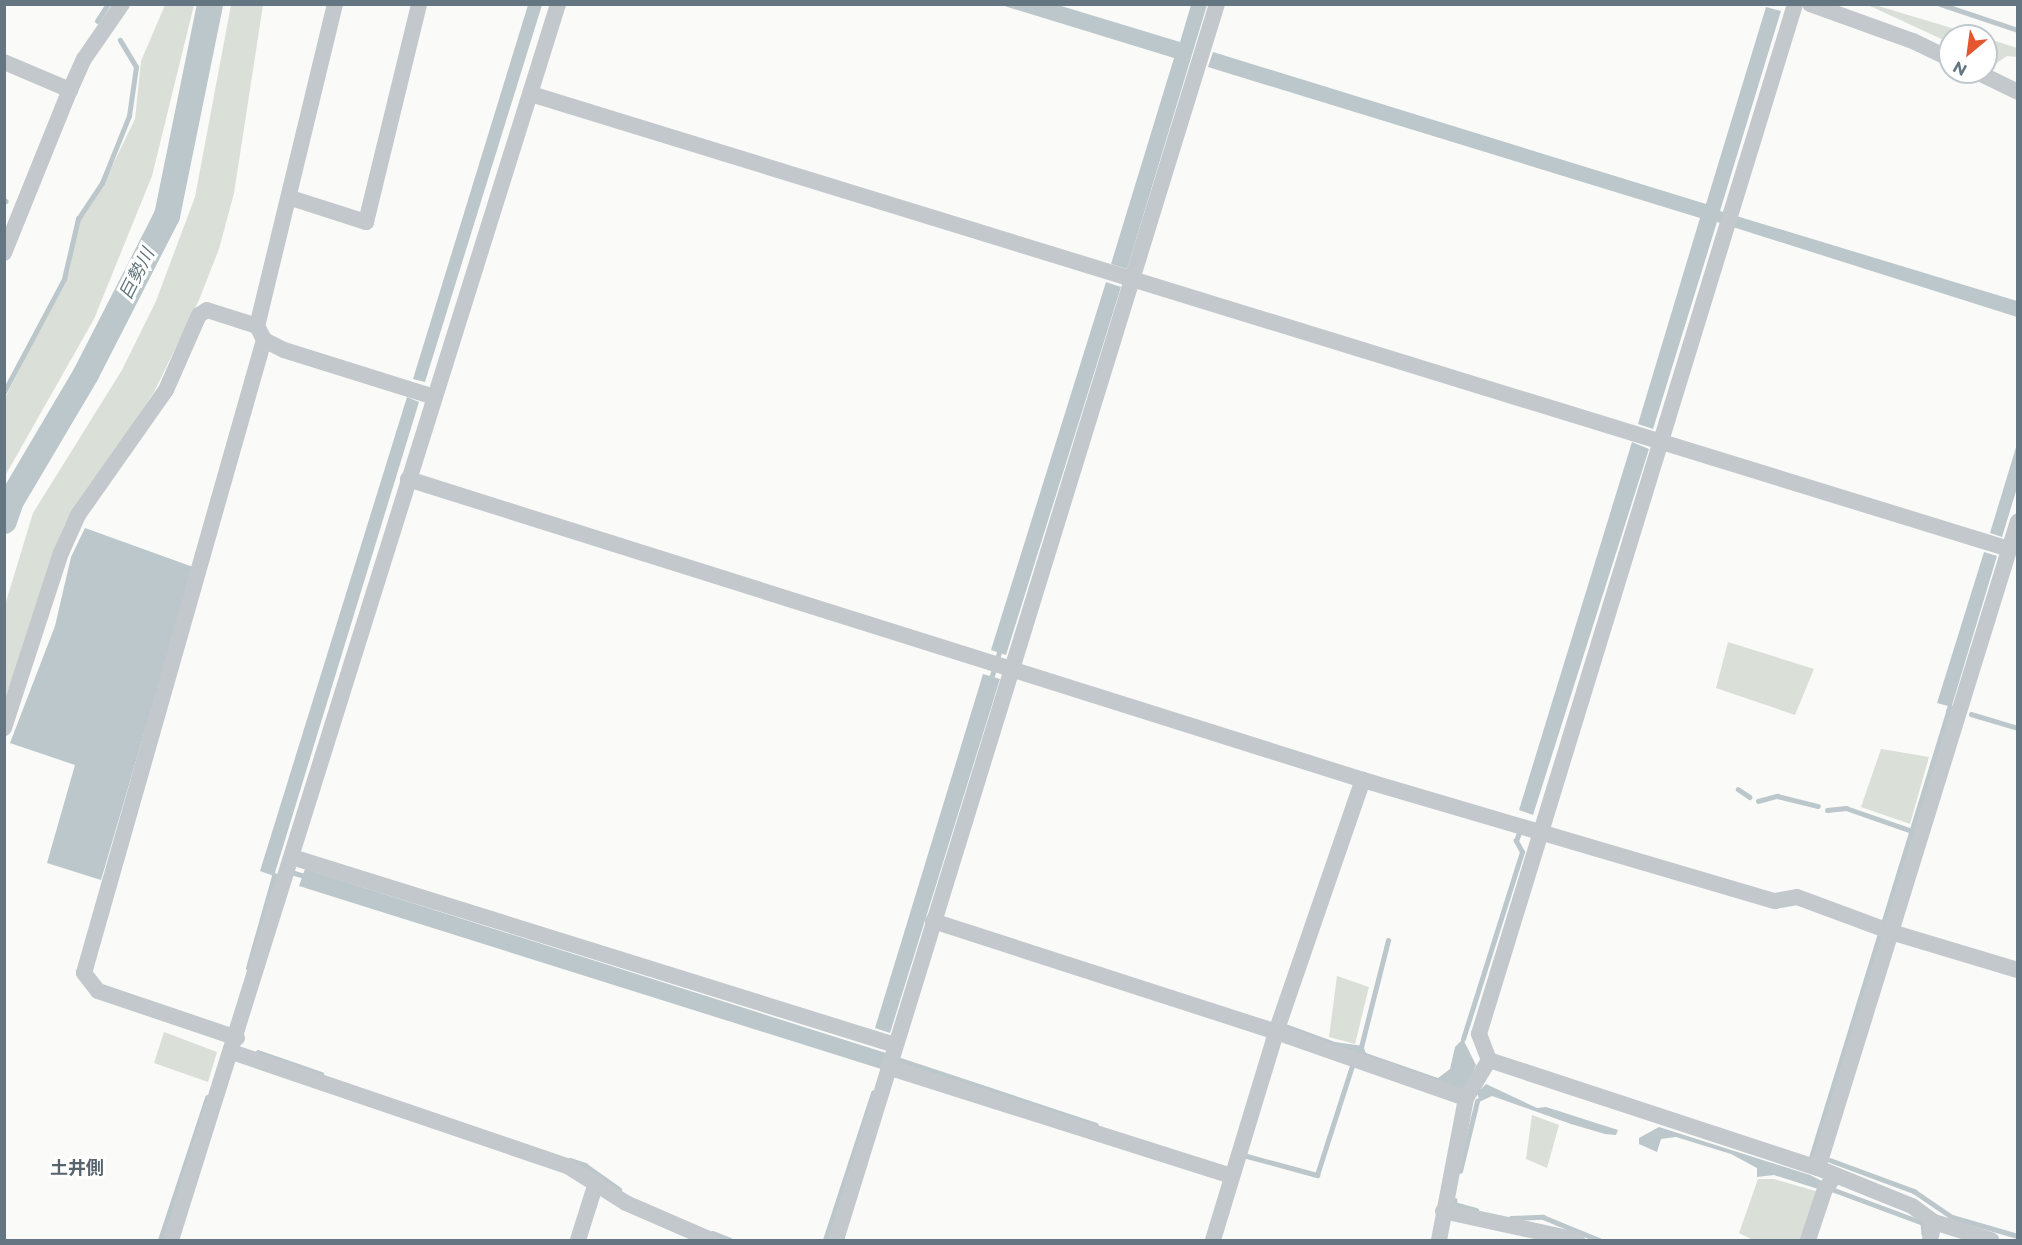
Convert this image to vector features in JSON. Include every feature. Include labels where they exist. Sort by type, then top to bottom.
[{"type":"street","points":[[4,253],[84,59],[122,4]]},
{"type":"street","points":[[335,4],[261,333],[84,973],[98,991],[234,1045],[569,1167],[626,1203],[711,1240]]},
{"type":"street","points":[[291,198],[366,222],[419,4]]},
{"type":"street","points":[[171,1240],[234,1045],[408,479],[422,393],[531,94],[558,4]]},
{"type":"street","points":[[836,1240],[888,1067],[884,1042],[933,921],[1000,668],[1122,277],[1201,56],[1217,4]]},
{"type":"street","points":[[1489,1060],[1479,1034],[1527,827],[1649,437],[1728,229],[1795,4]]},
{"type":"street","points":[[1810,4],[1913,41],[1938,53]]},
{"type":"street","points":[[4,62],[70,90]]},
{"type":"street","points":[[1998,82],[2018,92]]},
{"type":"street","points":[[531,94],[1999,546]]},
{"type":"street","points":[[4,728],[61,553],[78,515],[166,390],[199,315],[207,310],[261,333],[284,350],[422,393]]},
{"type":"street","points":[[408,479],[1000,668],[1363,780],[1776,901],[1797,897],[1884,929],[2018,970]]},
{"type":"street","points":[[1811,1165],[1999,546],[2018,521]]},
{"type":"street","points":[[1213,1240],[1276,1032],[1363,780]]},
{"type":"street","points":[[289,867],[884,1042]]},
{"type":"street","points":[[933,921],[1276,1032],[1467,1098]]},
{"type":"street","points":[[1439,1240],[1443,1210],[1467,1098],[1489,1060]]},
{"type":"street","points":[[1489,1060],[1811,1165],[1829,1183],[1912,1206],[1934,1222],[1990,1240]]},
{"type":"street","points":[[888,1067],[1232,1176]]},
{"type":"street","points":[[578,1240],[596,1183]]},
{"type":"street","points":[[1808,1240],[1829,1183]]},
{"type":"street","points":[[1443,1210],[1577,1240]]},
{"type":"street","points":[[1930,1240],[1934,1222]]},
{"type":"shaded area","points":[[165,5],[194,5],[152,176],[94,319],[5,476],[5,398],[66,278],[79,219],[103,185],[135,119],[141,61]]},
{"type":"shaded area","points":[[231,5],[263,5],[234,193],[219,249],[199,300],[154,392],[64,526],[5,699],[5,605],[33,513],[122,370],[156,301],[195,197]]},
{"type":"shaded area","points":[[528,5],[542,5],[425,382],[413,379]]},
{"type":"shaded area","points":[[1001,5],[1058,5],[1180,42],[1191,5],[1207,5],[1127,269],[1111,264],[1174,58]]},
{"type":"shaded area","points":[[1868,5],[1875,5],[1938,24],[1938,37]]},
{"type":"shaded area","points":[[1766,7],[1781,11],[1720,211],[2017,301],[2017,317],[1717,222],[1653,429],[1638,424],[1700,218],[1208,67],[1213,52],[1706,204]]},
{"type":"shaded area","points":[[1998,42],[2017,48],[2017,57],[2007,56],[1998,62]]},
{"type":"shaded area","points":[[1106,282],[1121,287],[1006,655],[991,650]]},
{"type":"shaded area","points":[[407,397],[419,402],[274,876],[260,871]]},
{"type":"shaded area","points":[[1632,442],[1649,449],[1533,815],[1519,810]]},
{"type":"shaded area","points":[[2017,444],[2017,488],[2002,537],[1990,533]]},
{"type":"shaded area","points":[[85,528],[193,567],[101,880],[47,863],[75,765],[10,743],[55,626],[71,557]]},
{"type":"shaded area","points":[[1984,552],[1997,556],[1950,712],[1946,711],[1948,706],[1937,703]]},
{"type":"shaded area","points":[[1728,642],[1814,669],[1795,715],[1716,688]]},
{"type":"shaded area","points":[[983,674],[1000,679],[890,1033],[875,1028]]},
{"type":"shaded area","points":[[1881,749],[1929,757],[1910,824],[1861,807]]},
{"type":"shaded area","points":[[305,869],[886,1053],[881,1069],[299,886]]},
{"type":"shaded area","points":[[1337,976],[1369,987],[1355,1044],[1329,1037]]},
{"type":"shaded area","points":[[1286,1024],[1335,1042],[1363,1046],[1366,1053],[1438,1078],[1450,1069],[1455,1047],[1463,1039],[1476,1065],[1468,1083],[1481,1089],[1486,1084],[1537,1108],[1546,1107],[1618,1130],[1616,1135],[1605,1134],[1492,1096],[1479,1102],[1478,1095],[1464,1088],[1454,1090],[1284,1028]]},
{"type":"shaded area","points":[[164,1032],[217,1052],[208,1082],[154,1063]]},
{"type":"shaded area","points":[[1532,1115],[1559,1125],[1547,1168],[1526,1159]]},
{"type":"shaded area","points":[[1659,1127],[1810,1175],[1822,1181],[1818,1189],[1774,1175],[1757,1177],[1757,1168],[1731,1154],[1676,1137],[1661,1139],[1657,1152],[1639,1144],[1639,1138]]},
{"type":"shaded area","points":[[1758,1179],[1774,1179],[1819,1192],[1802,1240],[1753,1240],[1739,1233]]},
{"type":"waterway","points":[[97,21],[108,4]]},
{"type":"waterway","name":"巨勢川","points":[[4,521],[11,501],[86,374],[167,216],[210,4]]},
{"type":"waterway","points":[[1940,4],[2018,30]]},
{"type":"waterway","points":[[4,392],[64,279],[78,219],[102,183],[129,116],[136,67],[120,40]]},
{"type":"waterway","points":[[990,682],[1001,647]]},
{"type":"waterway","points":[[1810,1161],[1950,707]]},
{"type":"waterway","points":[[1971,714],[2018,728]]},
{"type":"waterway","points":[[1738,789],[1750,797]]},
{"type":"waterway","points":[[1758,801],[1777,796],[1818,806]]},
{"type":"waterway","points":[[1827,810],[1846,808],[1912,831]]},
{"type":"waterway","points":[[1463,1039],[1522,852],[1516,841],[1520,830]]},
{"type":"waterway","points":[[291,872],[308,877]]},
{"type":"waterway","points":[[248,968],[274,876]]},
{"type":"waterway","points":[[1360,1051],[1388,940]]},
{"type":"waterway","points":[[258,1052],[321,1074]]},
{"type":"waterway","points":[[900,1060],[1096,1125]]},
{"type":"waterway","points":[[1247,1156],[1317,1175],[1352,1066]]},
{"type":"waterway","points":[[825,1240],[873,1093]]},
{"type":"waterway","points":[[160,1240],[207,1098]]},
{"type":"waterway","points":[[1460,1171],[1477,1101]]},
{"type":"waterway","points":[[570,1160],[585,1165],[619,1189]]},
{"type":"waterway","points":[[1830,1160],[1914,1191],[1952,1217],[2018,1236]]},
{"type":"waterway","points":[[1829,1188],[1923,1223],[1924,1234]]},
{"type":"waterway","points":[[1455,1200],[1454,1204],[1476,1210]]},
{"type":"waterway","points":[[1511,1218],[1543,1217],[1599,1240]]},
{"type":"waterway","points":[[713,1233],[730,1240]]},
{"type":"district","name":"土井側","points":[[77,1168]]}]
